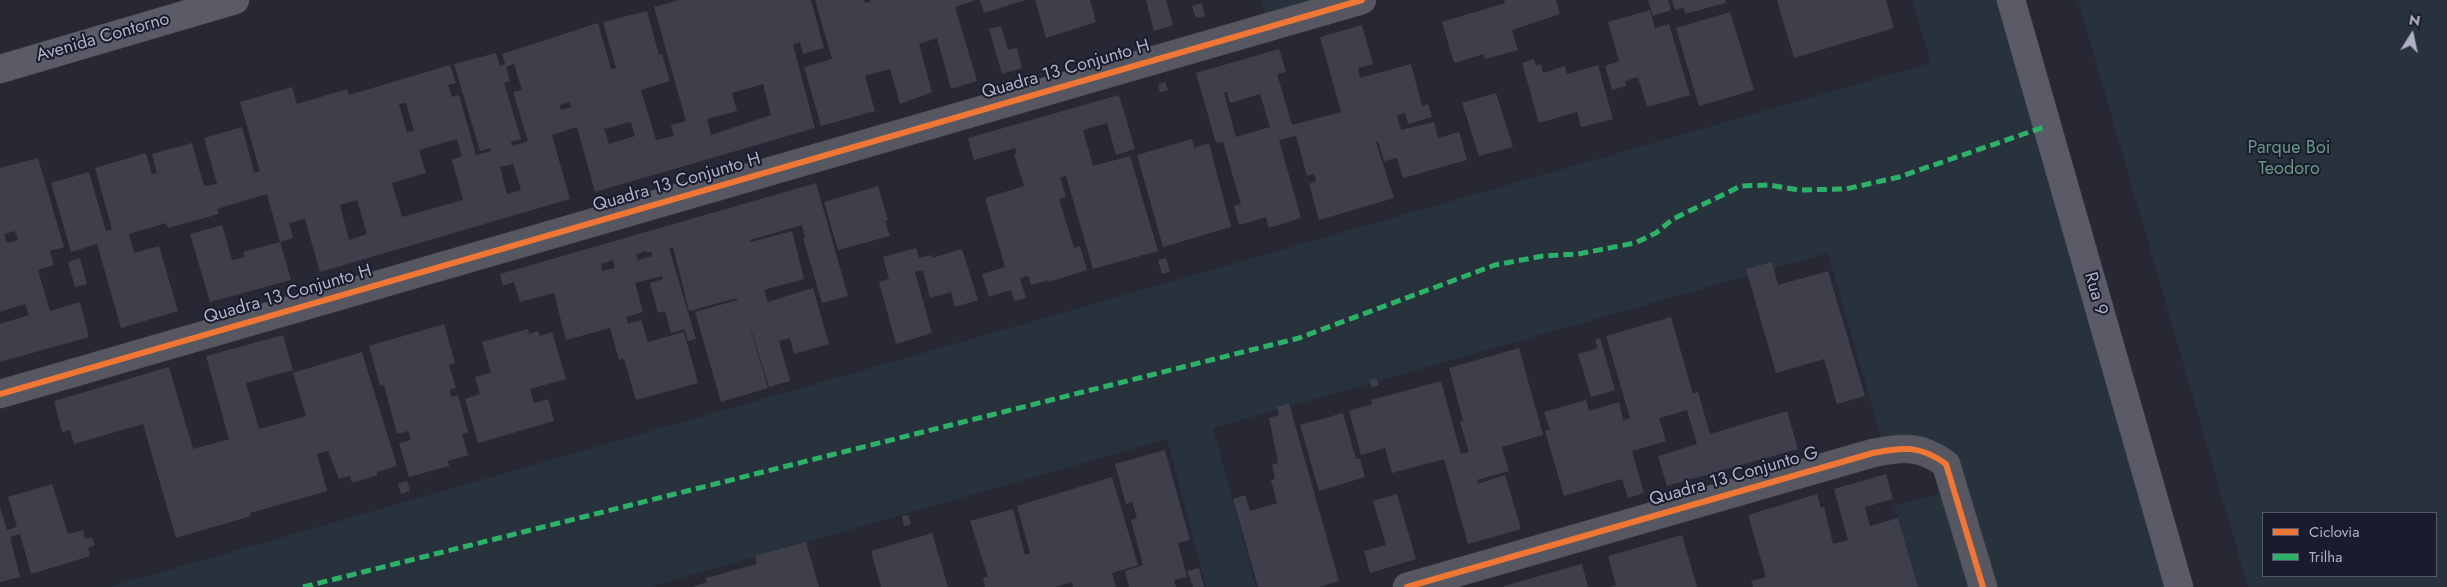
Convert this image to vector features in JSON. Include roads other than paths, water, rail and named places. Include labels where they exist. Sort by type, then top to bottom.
[{"type":"street","name":"Avenida Contorno","points":[[0,68],[235,0]]},
{"type":"street","name":"Quadra 13 Conjunto H","points":[[0,394],[1362,0]]},
{"type":"street","name":"Rua 9","points":[[2011,0],[2179,587]]},
{"type":"street","name":"Quadra 13 Conjunto G","points":[[1407,587],[1873,453],[1896,449],[1915,449],[1932,454],[1946,464],[1983,587]]},
{"type":"park label","name":"Parque Boi Teodoro","points":[[2289,159]]}]
